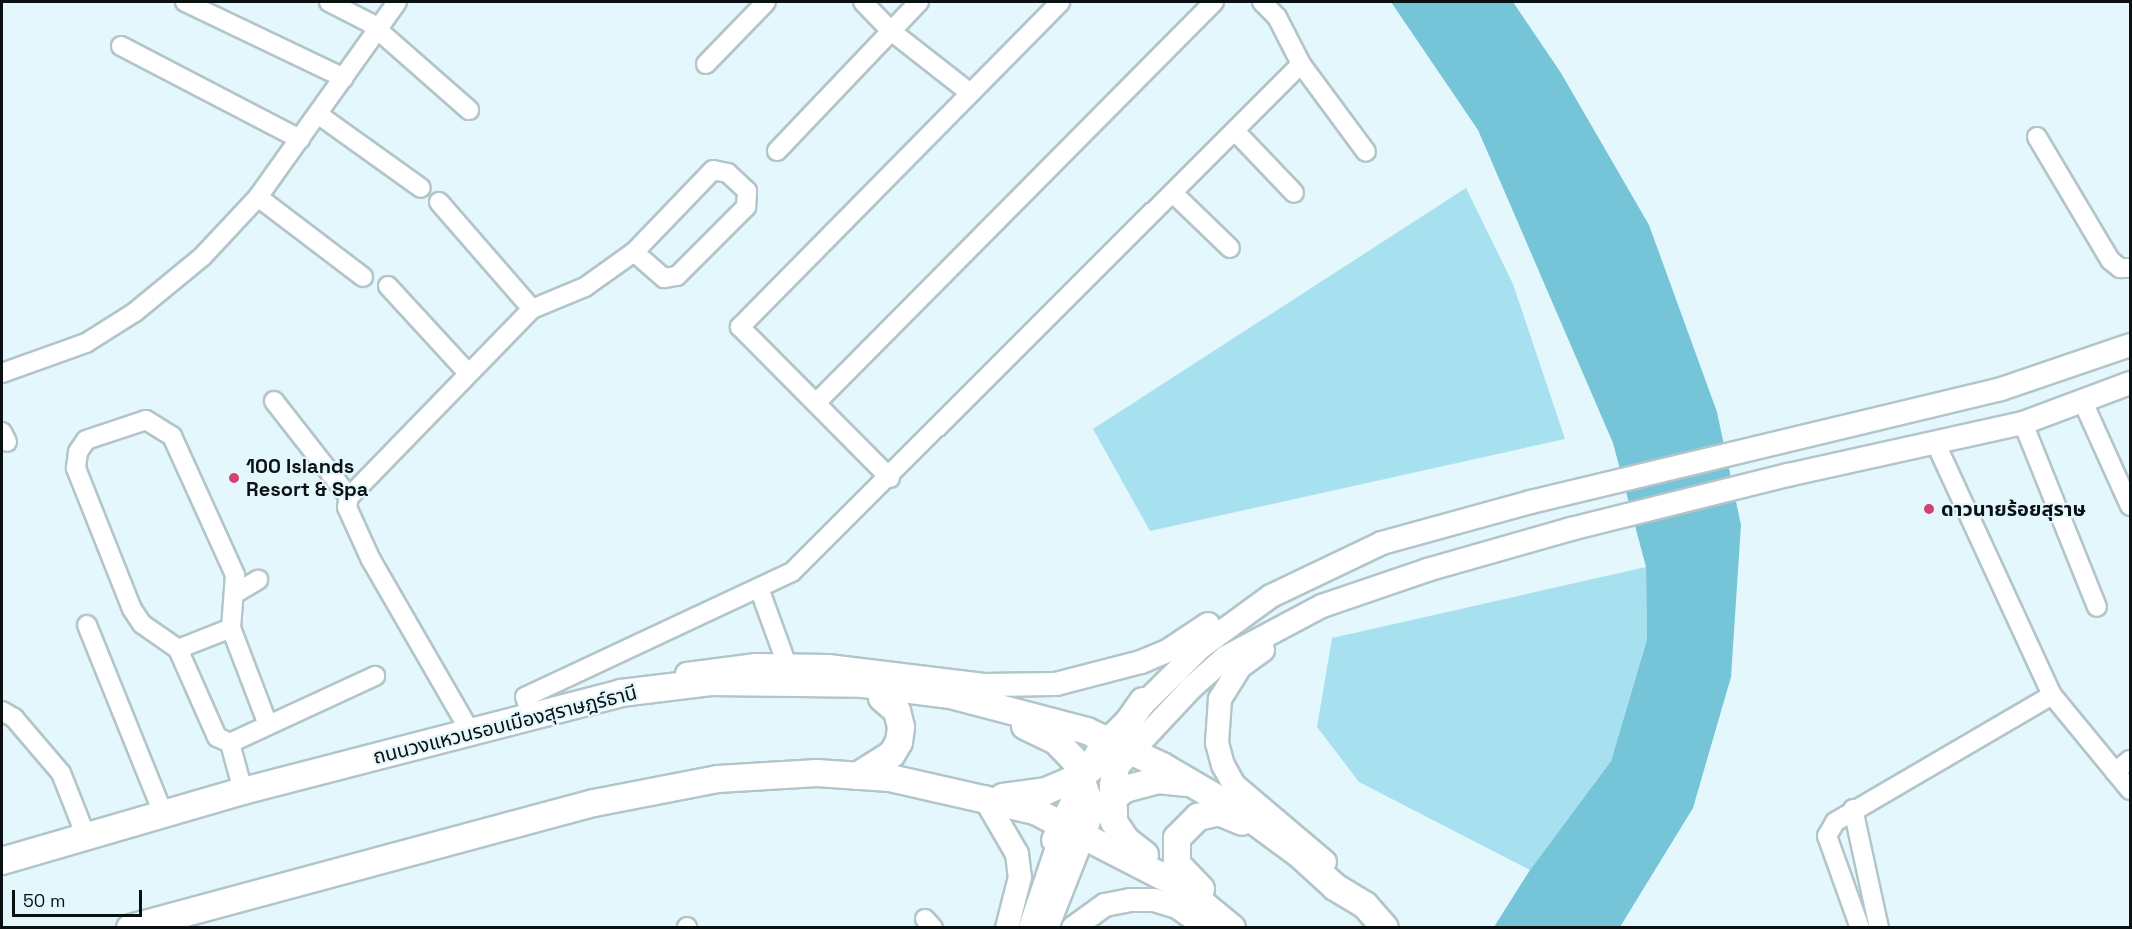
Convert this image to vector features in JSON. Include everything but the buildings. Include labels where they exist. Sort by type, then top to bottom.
[{"type":"highway","name":"ถนนวงแหวนรอบเมืองสุราษฎร์ธานี","points":[[2,861],[85,834],[599,698],[711,682],[863,684],[950,695],[1087,731],[1118,751],[1200,786],[1309,862]]},
{"type":"highway","points":[[599,698],[740,693],[882,698],[955,705],[1028,727],[1056,741],[1075,761],[1082,776],[1087,796],[1079,823]]},
{"type":"highway","points":[[857,776],[892,754],[899,742],[901,727],[897,711],[882,698]]},
{"type":"highway","points":[[1143,701],[1121,733],[1113,797],[1114,822],[1126,840],[1201,889],[1248,927]]},
{"type":"highway","points":[[984,797],[1046,790],[1082,776],[1118,751]]},
{"type":"highway","points":[[133,927],[594,803],[718,779],[769,774],[890,778],[984,797],[1079,823],[1182,886],[1232,927]]},
{"type":"highway","points":[[1032,927],[1059,848],[1079,823],[1125,789],[1158,780],[1200,786]]},
{"type":"highway","points":[[1201,889],[1177,864],[1177,838],[1198,817],[1219,812],[1235,817],[1281,851],[1309,862],[1335,887],[1365,906],[1385,927]]},
{"type":"main road","points":[[599,698],[648,678],[756,665],[828,666],[984,685],[1045,684],[1083,678],[1169,650],[1260,589],[1382,543],[1531,502],[2001,389],[2130,345]]},
{"type":"main road","points":[[1022,927],[1118,751],[1226,657],[1322,606],[1447,564],[1571,529],[1788,475],[2023,423],[2130,383]]},
{"type":"main road","points":[[1143,701],[1237,618],[1271,596],[1382,543]]},
{"type":"main road","points":[[1365,906],[1307,845],[1234,785],[1223,765],[1218,743],[1220,699],[1240,667],[1302,626],[1334,611],[1423,585],[1500,549]]},
{"type":"main road","points":[[984,797],[1017,855],[1020,877],[1007,927]]},
{"type":"main road","points":[[1047,927],[1079,823]]},
{"type":"main road","points":[[1073,927],[1106,905],[1154,900],[1177,907],[1207,927]]},
{"type":"street","points":[[185,2],[344,78]]},
{"type":"street","points":[[329,2],[362,17],[469,110]]},
{"type":"street","points":[[2,373],[86,343],[135,312],[202,257],[258,197],[319,115],[397,2]]},
{"type":"street","points":[[706,64],[766,2]]},
{"type":"street","points":[[863,2],[891,31],[970,93]]},
{"type":"street","points":[[777,150],[919,2]]},
{"type":"street","points":[[890,478],[740,327],[1060,2]]},
{"type":"street","points":[[816,403],[1214,2]]},
{"type":"street","points":[[1263,2],[1277,17],[1301,64],[1366,152]]},
{"type":"street","points":[[121,46],[300,139]]},
{"type":"street","points":[[532,716],[525,697],[792,573],[1236,132],[1301,64]]},
{"type":"street","points":[[319,115],[421,188]]},
{"type":"street","points":[[1236,132],[1294,193]]},
{"type":"street","points":[[2037,138],[2110,260],[2120,268],[2130,268]]},
{"type":"street","points":[[471,733],[371,560],[347,507],[349,497],[467,372],[532,309],[585,287],[634,252],[713,170],[728,173],[747,191],[746,207],[677,276],[664,278],[634,252]]},
{"type":"street","points":[[1173,193],[1230,248]]},
{"type":"street","points":[[258,197],[363,277]]},
{"type":"street","points":[[439,202],[532,309]]},
{"type":"street","points":[[388,286],[467,372]]},
{"type":"street","points":[[274,401],[349,497]]},
{"type":"street","points":[[2083,402],[2130,506]]},
{"type":"street","points":[[230,743],[217,737],[178,649],[142,624],[132,609],[76,468],[78,452],[86,440],[146,420],[165,429],[232,566],[236,593],[231,628],[268,725]]},
{"type":"street","points":[[2023,423],[2097,607]]},
{"type":"street","points":[[1936,444],[2052,695],[2130,790]]},
{"type":"street","points":[[236,593],[258,580]]},
{"type":"street","points":[[759,588],[787,665]]},
{"type":"street","points":[[87,625],[163,813]]},
{"type":"street","points":[[178,649],[231,628]]},
{"type":"street","points":[[230,743],[375,676]]},
{"type":"street","points":[[1860,927],[1827,836],[1835,822],[1853,809],[2052,695]]},
{"type":"street","points":[[2,711],[14,718],[61,773],[85,834]]},
{"type":"street","points":[[230,743],[243,791]]},
{"type":"street","points":[[2115,772],[2130,760]]},
{"type":"street","points":[[1853,809],[1879,927]]},
{"type":"shaded area","points":[[1391,2],[1513,2],[1561,73],[1649,225],[1717,412],[1741,525],[1731,677],[1693,808],[1620,927],[1494,927],[1530,870],[1611,761],[1647,639],[1646,567],[1613,443],[1478,130]]},
{"type":"shaded area","points":[[1466,188],[1513,284],[1565,439],[1150,531],[1093,429]]},
{"type":"shaded area","points":[[1646,567],[1647,638],[1611,761],[1530,870],[1359,782],[1317,727],[1332,638]]},
{"type":"place","name":"100 Islands Resort & Spa","points":[[234,478]]},
{"type":"place","name":"ดาวนายร้อยสุราษ","points":[[1929,509]]}]
